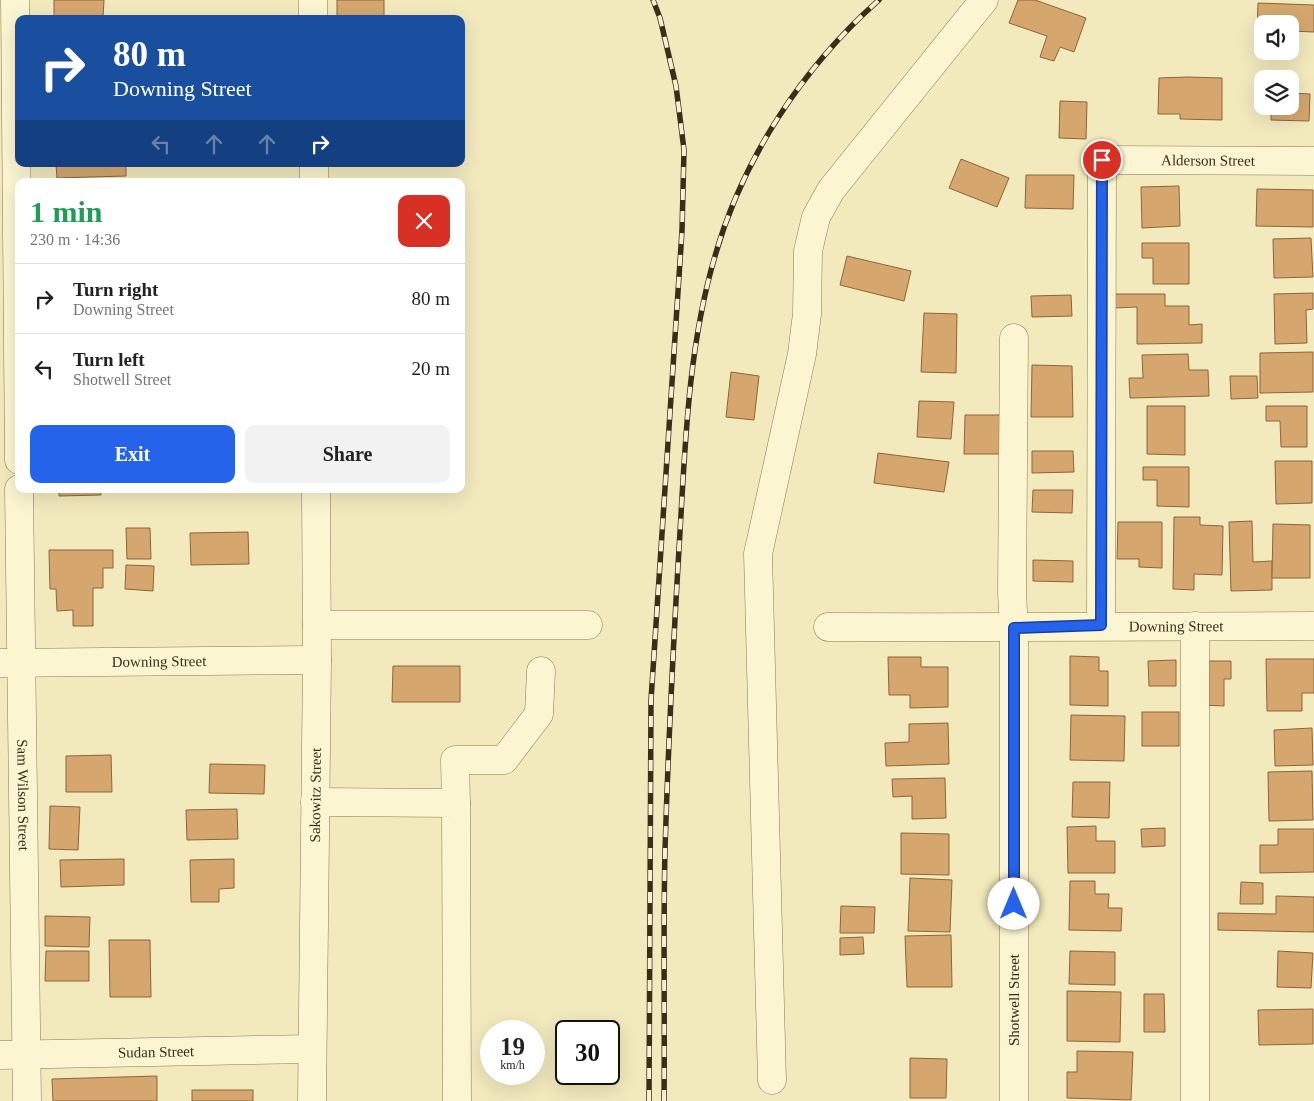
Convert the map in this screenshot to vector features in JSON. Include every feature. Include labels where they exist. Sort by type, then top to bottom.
[{"type":"street","points":[[15,0],[15,15]]},
{"type":"street","points":[[313,0],[313,15]]},
{"type":"street","points":[[772,1080],[758,554],[802,354],[807,314],[808,251],[816,217],[831,190],[984,0]]},
{"type":"street","name":"Alderson Street","points":[[1101,625],[1102,160],[1314,161]]},
{"type":"street","points":[[15,238],[8,275],[15,393]]},
{"type":"street","name":"Shotwell Street","points":[[1014,338],[1012,593],[1014,628],[1014,1101]]},
{"type":"street","name":"Sam Wilson Street","points":[[19,493],[11,663],[13,1055],[26,1101]]},
{"type":"street","name":"Sakowitz Street","points":[[312,1101],[317,660],[316,493]]},
{"type":"street","points":[[317,625],[588,625]]},
{"type":"street","points":[[1195,626],[1195,1101]]},
{"type":"street","name":"Downing Street","points":[[828,627],[1314,626]]},
{"type":"street","name":"Downing Street","points":[[11,663],[317,660]]},
{"type":"street","points":[[457,1101],[455,760],[504,760],[539,714],[540,671]]},
{"type":"street","points":[[315,802],[456,803]]},
{"type":"street","name":"Sudan Street","points":[[13,1055],[312,1049]]},
{"type":"building","points":[[54,0],[104,0],[103,15],[54,15]]},
{"type":"building","points":[[337,0],[384,0],[384,15],[337,15]]},
{"type":"building","points":[[1018,0],[1035,0],[1086,18],[1074,52],[1060,47],[1054,61],[1040,57],[1047,36],[1009,23]]},
{"type":"building","points":[[1258,3],[1314,5],[1314,32],[1299,31],[1299,15],[1258,15]]},
{"type":"building","points":[[1159,78],[1222,78],[1222,120],[1180,119],[1180,114],[1158,114]]},
{"type":"building","points":[[1299,93],[1310,94],[1309,121],[1271,120],[1271,115],[1299,115]]},
{"type":"building","points":[[1060,101],[1087,102],[1086,139],[1059,138]]},
{"type":"building","points":[[961,159],[1009,178],[997,207],[949,188]]},
{"type":"building","points":[[56,167],[126,167],[126,176],[57,178]]},
{"type":"building","points":[[1026,175],[1074,175],[1073,209],[1025,208]]},
{"type":"building","points":[[1179,186],[1180,226],[1142,228],[1141,187]]},
{"type":"building","points":[[1257,189],[1313,190],[1313,227],[1256,226]]},
{"type":"building","points":[[1311,238],[1313,277],[1274,278],[1273,239]]},
{"type":"building","points":[[1142,243],[1189,243],[1189,284],[1153,284],[1153,258],[1142,258]]},
{"type":"building","points":[[847,256],[911,271],[904,301],[840,285]]},
{"type":"building","points":[[1313,293],[1313,309],[1306,310],[1307,343],[1275,344],[1274,294]]},
{"type":"building","points":[[1114,294],[1165,294],[1165,306],[1189,306],[1189,325],[1202,324],[1202,343],[1137,344],[1137,307],[1114,308]]},
{"type":"building","points":[[1071,295],[1072,316],[1032,317],[1031,296]]},
{"type":"building","points":[[924,313],[957,314],[956,373],[921,372]]},
{"type":"building","points":[[1313,352],[1313,392],[1260,393],[1260,353]]},
{"type":"building","points":[[1188,354],[1189,370],[1208,370],[1209,396],[1130,398],[1129,378],[1143,378],[1142,355]]},
{"type":"building","points":[[1032,365],[1072,366],[1073,417],[1031,417]]},
{"type":"building","points":[[731,372],[759,376],[754,420],[726,417]]},
{"type":"building","points":[[1230,376],[1257,376],[1258,398],[1231,399]]},
{"type":"building","points":[[919,401],[954,402],[951,439],[917,437]]},
{"type":"building","points":[[1147,406],[1185,406],[1185,455],[1147,454]]},
{"type":"building","points":[[1266,406],[1307,406],[1307,447],[1281,447],[1280,421],[1266,421]]},
{"type":"building","points":[[965,415],[1002,415],[1001,454],[964,454]]},
{"type":"building","points":[[1032,451],[1073,451],[1074,472],[1032,473]]},
{"type":"building","points":[[878,453],[949,462],[944,492],[874,483]]},
{"type":"building","points":[[1275,461],[1312,461],[1312,503],[1276,504]]},
{"type":"building","points":[[1143,467],[1189,467],[1189,507],[1157,506],[1157,480],[1143,480]]},
{"type":"building","points":[[1033,490],[1073,490],[1072,513],[1032,512]]},
{"type":"building","points":[[59,493],[101,493],[101,495],[59,496]]},
{"type":"building","points":[[1174,517],[1200,517],[1200,525],[1223,526],[1222,575],[1194,574],[1194,590],[1173,589]]},
{"type":"building","points":[[1252,521],[1253,562],[1272,561],[1272,590],[1231,591],[1229,522]]},
{"type":"building","points":[[1118,522],[1162,522],[1162,568],[1139,567],[1139,559],[1117,559]]},
{"type":"building","points":[[1273,524],[1310,525],[1310,578],[1272,578]]},
{"type":"building","points":[[126,528],[150,528],[151,559],[127,559]]},
{"type":"building","points":[[248,532],[249,564],[191,565],[190,533]]},
{"type":"building","points":[[49,550],[113,550],[113,568],[103,568],[103,588],[93,588],[93,626],[73,626],[73,610],[57,611],[56,589],[50,589]]},
{"type":"building","points":[[1033,560],[1073,561],[1073,582],[1033,581]]},
{"type":"building","points":[[126,565],[154,566],[153,591],[125,589]]},
{"type":"building","points":[[1070,656],[1099,657],[1099,671],[1108,671],[1108,706],[1070,705]]},
{"type":"building","points":[[888,657],[921,657],[921,667],[948,667],[948,707],[910,708],[910,695],[889,695]]},
{"type":"building","points":[[1266,659],[1314,659],[1314,693],[1302,693],[1302,711],[1267,711]]},
{"type":"building","points":[[1176,660],[1176,686],[1149,686],[1148,661]]},
{"type":"building","points":[[1201,661],[1231,661],[1231,679],[1224,679],[1224,706],[1200,705]]},
{"type":"building","points":[[393,666],[460,666],[460,702],[392,702]]},
{"type":"building","points":[[1142,712],[1179,712],[1179,746],[1142,746]]},
{"type":"building","points":[[1071,715],[1125,716],[1124,761],[1070,760]]},
{"type":"building","points":[[948,723],[949,764],[886,766],[885,743],[909,742],[909,724]]},
{"type":"building","points":[[1312,728],[1313,765],[1275,766],[1274,730]]},
{"type":"building","points":[[111,755],[112,792],[66,792],[66,756]]},
{"type":"building","points":[[210,764],[265,765],[264,794],[209,793]]},
{"type":"building","points":[[1312,771],[1313,820],[1269,821],[1268,772]]},
{"type":"building","points":[[945,778],[946,818],[912,819],[912,796],[893,797],[892,779]]},
{"type":"building","points":[[1073,782],[1110,782],[1109,818],[1072,817]]},
{"type":"building","points":[[50,806],[80,807],[78,850],[49,849]]},
{"type":"building","points":[[237,809],[238,839],[187,840],[186,810]]},
{"type":"building","points":[[1096,826],[1096,841],[1115,841],[1115,873],[1068,873],[1067,827]]},
{"type":"building","points":[[1165,828],[1165,846],[1142,847],[1141,829]]},
{"type":"building","points":[[1278,829],[1314,829],[1314,872],[1260,873],[1260,845],[1278,845]]},
{"type":"building","points":[[901,833],[949,834],[949,875],[901,874]]},
{"type":"building","points":[[124,859],[124,885],[61,887],[60,860]]},
{"type":"building","points":[[234,859],[234,888],[219,889],[219,902],[191,902],[190,860]]},
{"type":"building","points":[[910,878],[952,880],[950,932],[908,931]]},
{"type":"building","points":[[1070,881],[1095,881],[1095,894],[1109,894],[1108,908],[1122,908],[1121,931],[1069,930]]},
{"type":"building","points":[[1241,882],[1263,883],[1263,904],[1240,904]]},
{"type":"building","points":[[1276,896],[1314,897],[1314,932],[1218,930],[1218,913],[1276,914]]},
{"type":"building","points":[[841,906],[875,907],[874,933],[840,933]]},
{"type":"building","points":[[45,916],[90,917],[89,947],[45,946]]},
{"type":"building","points":[[951,935],[952,987],[907,987],[905,936]]},
{"type":"building","points":[[863,937],[864,954],[840,955],[840,938]]},
{"type":"building","points":[[109,940],[150,940],[151,997],[110,997]]},
{"type":"building","points":[[46,951],[89,951],[89,981],[45,981]]},
{"type":"building","points":[[1070,951],[1115,952],[1115,985],[1069,984]]},
{"type":"building","points":[[1278,951],[1313,953],[1311,988],[1277,987]]},
{"type":"building","points":[[1067,991],[1121,992],[1120,1042],[1067,1041]]},
{"type":"building","points":[[1144,994],[1164,994],[1165,1032],[1144,1032]]},
{"type":"building","points":[[1313,1009],[1313,1044],[1259,1045],[1258,1010]]},
{"type":"building","points":[[1077,1051],[1133,1052],[1131,1100],[1067,1098],[1067,1072],[1077,1072]]},
{"type":"building","points":[[910,1058],[947,1059],[946,1098],[910,1098]]},
{"type":"building","points":[[157,1076],[157,1101],[53,1101],[52,1079]]},
{"type":"building","points":[[192,1090],[253,1090],[253,1101],[192,1101]]},
{"type":"railway","points":[[649,1101],[651,700],[682,231],[684,150],[676,86],[660,18],[653,0]]},
{"type":"railway","points":[[664,1101],[664,882],[669,738],[686,439],[698,328],[715,256],[727,220],[759,150],[779,116],[825,54],[879,0]]},
{"type":"route","points":[[1014,904],[1014,628],[1101,625],[1102,160]]}]
